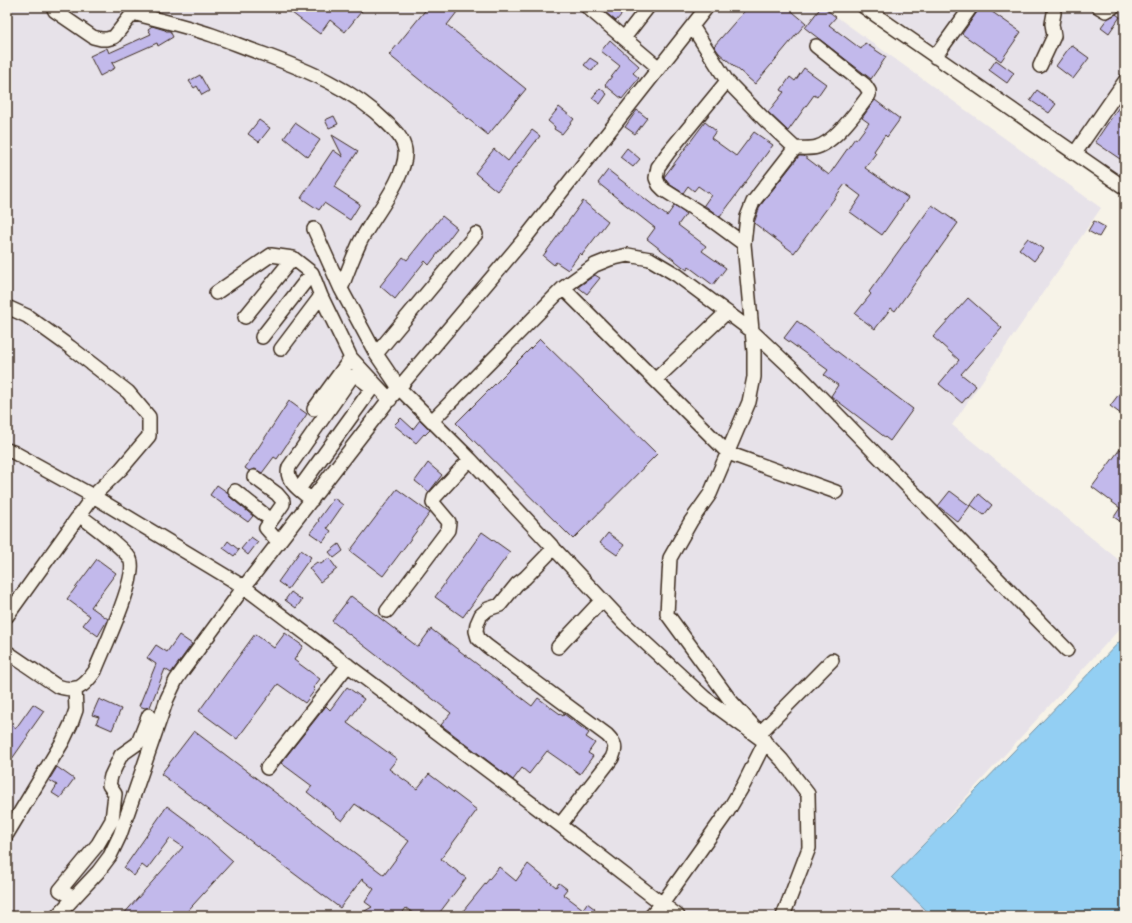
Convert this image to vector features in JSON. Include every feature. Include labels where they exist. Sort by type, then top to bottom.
[{"type":"lane","points":[[53,7],[55,11],[92,37],[101,39],[107,40],[114,37],[134,10],[211,35],[293,65],[331,82],[360,100],[381,117],[400,136],[405,150],[404,164],[397,182],[373,218],[360,242],[341,289]]},
{"type":"lane","points":[[587,7],[659,68]]},
{"type":"lane","points":[[624,38],[648,7]]},
{"type":"lane","points":[[57,916],[98,872],[106,861],[120,835],[176,680],[244,587],[399,388],[526,237],[707,7]]},
{"type":"lane","points":[[864,7],[1125,188]]},
{"type":"lane","points":[[935,57],[971,7]]},
{"type":"lane","points":[[1099,7],[1106,11],[1113,7]]},
{"type":"lane","points":[[1040,66],[1054,36],[1052,24],[1053,9]]},
{"type":"lane","points":[[692,26],[727,80],[766,121],[795,148],[813,148],[827,143],[847,123],[870,95],[865,85],[816,46]]},
{"type":"lane","points":[[727,80],[668,152],[658,167],[656,178],[659,185],[664,190],[710,219],[744,244]]},
{"type":"lane","points":[[1075,153],[1125,80]]},
{"type":"lane","points":[[783,916],[809,848],[808,794],[782,760],[730,700],[667,614],[670,558],[691,521],[710,494],[749,402],[754,377],[754,352],[744,244],[747,217],[753,202],[795,148]]},
{"type":"lane","points":[[314,229],[341,289],[376,354],[399,388],[470,459],[624,623],[705,698],[762,738]]},
{"type":"lane","points":[[376,354],[476,234]]},
{"type":"lane","points":[[216,293],[271,255],[294,258],[312,273],[321,296],[351,358],[389,401]]},
{"type":"lane","points":[[432,421],[563,288],[595,265],[610,259],[628,255],[650,259],[678,275],[752,331],[803,379],[1067,650]]},
{"type":"lane","points":[[245,317],[294,258]]},
{"type":"lane","points":[[262,337],[312,273]]},
{"type":"lane","points":[[563,288],[728,453],[836,492]]},
{"type":"lane","points":[[281,349],[321,296]]},
{"type":"lane","points":[[7,307],[27,316],[70,347],[128,392],[150,417],[150,436],[121,469],[93,496],[7,616]]},
{"type":"lane","points":[[656,380],[727,312]]},
{"type":"lane","points":[[314,409],[351,358]]},
{"type":"lane","points":[[312,500],[290,480],[288,474],[289,467],[352,376],[358,377],[389,401]]},
{"type":"lane","points":[[299,489],[372,388]]},
{"type":"lane","points":[[7,450],[93,496],[244,587],[560,825],[678,916]]},
{"type":"lane","points":[[387,610],[448,530],[449,522],[433,503],[434,498],[470,459]]},
{"type":"lane","points":[[254,477],[277,494],[283,501],[283,504],[266,528],[279,543]]},
{"type":"lane","points":[[235,491],[271,520]]},
{"type":"lane","points":[[7,652],[57,686],[71,690],[80,687],[87,682],[95,671],[127,594],[132,572],[130,559],[121,549],[80,515]]},
{"type":"lane","points":[[554,548],[525,578],[517,584],[500,605],[488,609],[481,615],[476,631],[478,638],[486,646],[607,735],[614,742],[615,751],[612,758],[560,825]]},
{"type":"lane","points":[[558,647],[602,600]]},
{"type":"lane","points":[[652,916],[728,811],[744,784],[762,738],[832,660]]},
{"type":"lane","points":[[267,768],[348,665]]},
{"type":"lane","points":[[7,834],[69,730],[76,710],[75,688]]},
{"type":"lane","points":[[74,898],[60,890],[98,844],[112,820],[115,794],[109,786],[112,776],[121,756],[138,743],[149,715]]},
{"type":"shaded area","points":[[7,7],[823,7],[1101,208],[952,425],[1125,565],[1125,623],[893,877],[932,916],[7,916]]},
{"type":"shaded area","points":[[879,7],[1125,7],[1125,180]]},
{"type":"water","points":[[1125,636],[1125,916],[932,916],[892,877]]},
{"type":"building","points":[[284,7],[365,7],[345,32],[330,20],[320,34]]},
{"type":"building","points":[[428,7],[461,7],[447,25],[526,89],[488,135],[389,55]]},
{"type":"building","points":[[599,7],[628,7],[616,21]]},
{"type":"building","points":[[748,7],[787,7],[806,23],[755,84],[719,53],[714,46]]},
{"type":"building","points":[[821,7],[836,17],[829,25],[861,49],[865,43],[886,57],[871,79],[805,28]]},
{"type":"building","points":[[979,7],[985,7],[1021,32],[1001,61],[962,34]]},
{"type":"building","points":[[1116,14],[1120,17],[1109,33],[1101,27],[1107,19]]},
{"type":"building","points":[[152,26],[170,31],[173,37],[158,46],[157,43],[112,63],[115,68],[100,76],[90,56],[107,48],[109,53],[151,34],[148,29]]},
{"type":"building","points":[[610,40],[639,66],[633,73],[639,78],[622,99],[605,85],[620,66],[601,51]]},
{"type":"building","points":[[1071,45],[1089,58],[1073,79],[1056,66]]},
{"type":"building","points":[[590,58],[598,63],[592,71],[584,65]]},
{"type":"building","points":[[996,60],[1014,73],[1007,83],[989,70]]},
{"type":"building","points":[[804,68],[826,84],[817,97],[814,95],[788,131],[768,112],[784,92],[781,90],[790,77],[795,81]]},
{"type":"building","points":[[200,75],[209,91],[202,95],[197,86],[194,88],[189,81]]},
{"type":"building","points":[[600,88],[607,94],[600,104],[592,98]]},
{"type":"building","points":[[1037,90],[1056,104],[1049,113],[1030,100]]},
{"type":"building","points":[[1125,98],[1125,151],[1120,159],[1095,142]]},
{"type":"building","points":[[875,100],[900,119],[887,137],[885,135],[874,151],[876,153],[865,168],[908,198],[882,235],[850,212],[861,196],[845,184],[794,253],[754,223],[760,206],[799,156],[804,156],[829,175],[855,138],[857,139],[869,123],[862,118]]},
{"type":"building","points":[[559,107],[574,119],[562,134],[554,129],[555,127],[548,121]]},
{"type":"building","points":[[637,110],[647,118],[635,134],[625,127]]},
{"type":"building","points":[[334,116],[338,124],[329,128],[325,120]]},
{"type":"building","points":[[259,120],[270,128],[259,142],[248,134]]},
{"type":"building","points":[[705,122],[716,131],[711,138],[736,156],[754,132],[773,145],[720,217],[704,205],[711,195],[698,186],[694,191],[688,186],[683,193],[669,184],[664,177]]},
{"type":"building","points":[[295,123],[320,140],[308,157],[284,138]]},
{"type":"building","points":[[532,130],[540,136],[497,191],[475,173],[494,149],[508,161]]},
{"type":"building","points":[[332,135],[358,151],[334,187],[360,204],[350,220],[324,203],[319,210],[301,198],[333,150],[343,157]]},
{"type":"building","points":[[627,148],[640,159],[633,167],[620,157]]},
{"type":"building","points":[[608,170],[667,216],[674,206],[686,214],[678,225],[706,246],[702,251],[726,268],[713,285],[689,267],[687,270],[647,239],[655,228],[598,183]]},
{"type":"building","points":[[583,201],[608,221],[582,255],[580,253],[568,270],[556,262],[554,265],[543,256]]},
{"type":"building","points":[[932,205],[958,223],[895,311],[891,308],[875,329],[855,314],[871,294],[869,292]]},
{"type":"building","points":[[442,216],[457,228],[429,265],[425,261],[395,299],[380,286],[403,257],[407,260]]},
{"type":"building","points":[[1094,221],[1105,227],[1099,237],[1088,231]]},
{"type":"building","points":[[1028,238],[1043,249],[1034,261],[1019,249]]},
{"type":"building","points":[[595,275],[600,278],[587,294],[578,287]]},
{"type":"building","points":[[968,298],[1002,328],[961,374],[976,386],[962,403],[939,384],[959,360],[933,337]]},
{"type":"building","points":[[797,321],[913,409],[890,441],[831,396],[838,385],[824,375],[828,370],[784,338]]},
{"type":"building","points":[[540,339],[657,454],[573,539],[456,423]]},
{"type":"building","points":[[1125,386],[1125,417],[1110,406]]},
{"type":"building","points":[[289,401],[307,414],[277,459],[274,457],[262,473],[255,469],[249,471],[245,468]]},
{"type":"building","points":[[401,418],[413,429],[420,420],[430,430],[416,443],[394,425]]},
{"type":"building","points":[[1120,449],[1125,452],[1125,525],[1114,517],[1120,508],[1092,487]]},
{"type":"building","points":[[428,463],[442,475],[429,492],[415,481]]},
{"type":"building","points":[[217,485],[227,492],[230,497],[253,516],[248,522],[210,495]]},
{"type":"building","points":[[397,489],[430,513],[383,576],[350,551]]},
{"type":"building","points":[[950,491],[970,506],[958,522],[938,506]]},
{"type":"building","points":[[979,494],[992,505],[984,515],[971,505]]},
{"type":"building","points":[[334,498],[343,505],[327,528],[331,531],[323,542],[310,533]]},
{"type":"building","points":[[482,532],[510,552],[463,617],[435,597]]},
{"type":"building","points":[[608,533],[624,545],[617,555],[600,543]]},
{"type":"building","points":[[251,537],[258,542],[248,555],[241,549]]},
{"type":"building","points":[[228,541],[239,550],[234,556],[223,548]]},
{"type":"building","points":[[339,544],[343,551],[334,558],[329,552]]},
{"type":"building","points":[[301,550],[311,557],[288,589],[278,582]]},
{"type":"building","points":[[329,558],[337,569],[320,582],[309,568],[317,562],[321,564]]},
{"type":"building","points":[[97,559],[116,573],[91,607],[108,619],[98,636],[83,625],[90,616],[67,599]]},
{"type":"building","points":[[291,592],[302,600],[296,608],[285,600]]},
{"type":"building","points":[[351,596],[418,647],[431,629],[532,706],[538,698],[563,716],[564,714],[589,733],[586,737],[595,743],[588,753],[593,756],[580,774],[547,751],[529,774],[522,768],[513,780],[441,725],[451,713],[332,621]]},
{"type":"building","points":[[285,633],[303,646],[294,660],[320,679],[313,688],[315,690],[305,703],[278,684],[237,739],[199,711],[255,634],[274,648]]},
{"type":"building","points":[[179,635],[192,644],[171,673],[165,669],[150,707],[145,708],[139,706],[156,664],[147,658],[156,645],[167,652]]},
{"type":"building","points":[[347,687],[364,699],[347,723],[397,759],[389,769],[417,789],[429,774],[477,810],[441,859],[466,878],[437,916],[417,916],[406,908],[400,916],[356,916],[372,907],[365,902],[374,889],[362,879],[340,908],[161,774],[194,731],[384,875],[409,841],[355,804],[342,821],[307,792],[312,786],[281,763],[326,706],[330,710]]},
{"type":"building","points":[[99,699],[121,709],[112,730],[96,723],[99,717],[92,715]]},
{"type":"building","points":[[33,704],[44,711],[7,766],[7,721],[16,728]]},
{"type":"building","points":[[57,767],[74,779],[60,798],[52,793],[57,785],[49,780]]},
{"type":"building","points":[[167,806],[194,826],[233,861],[183,916],[122,916],[183,847],[170,838],[147,869],[142,865],[134,876],[124,868]]},
{"type":"building","points":[[528,864],[556,887],[559,883],[567,889],[563,894],[583,909],[587,903],[595,909],[591,915],[592,916],[459,916],[499,867],[516,881]]}]
